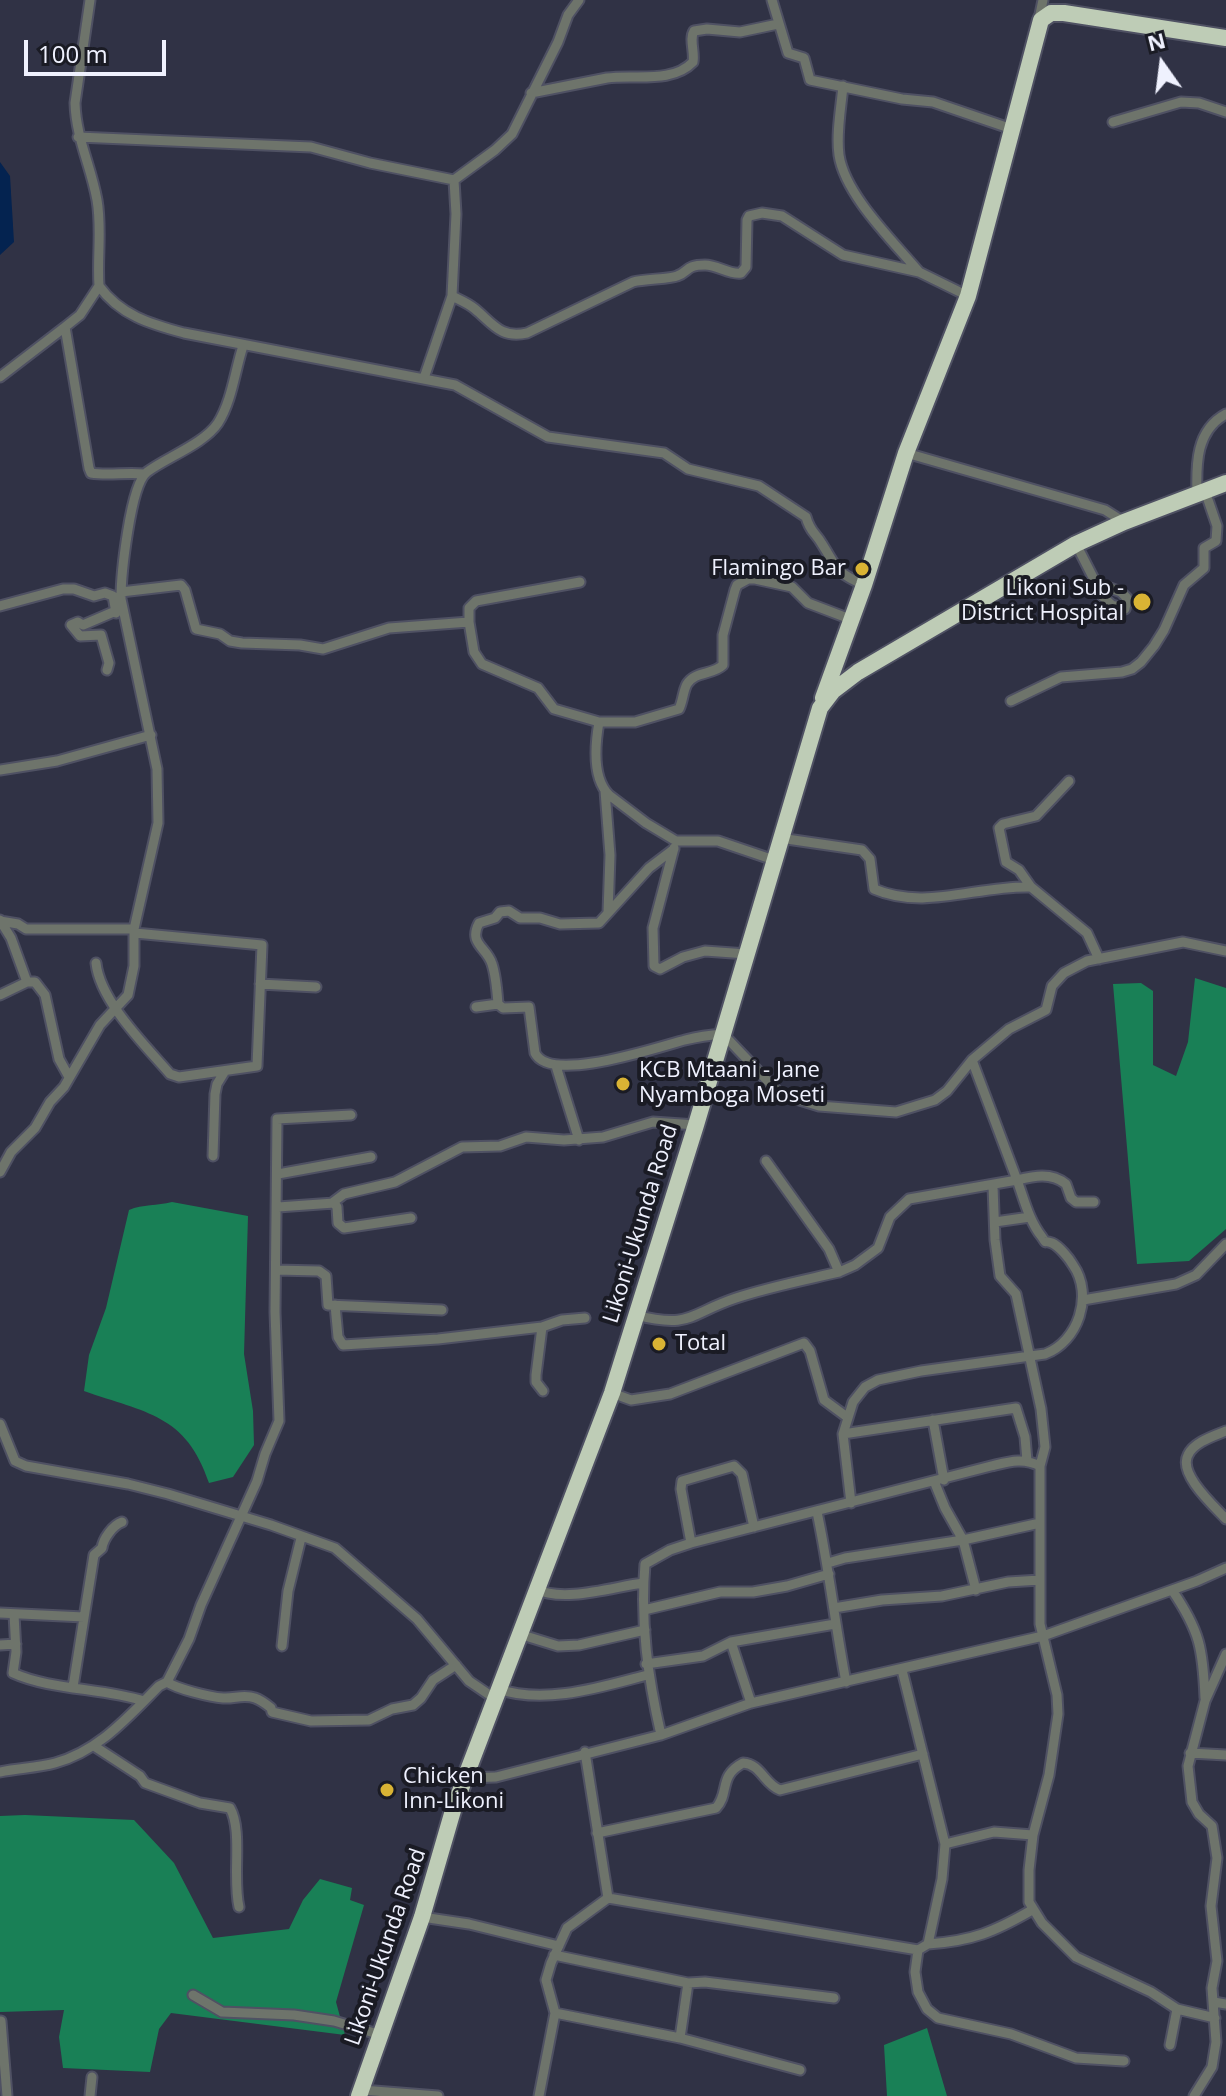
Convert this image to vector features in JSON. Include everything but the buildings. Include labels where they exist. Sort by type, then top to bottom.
[{"type":"highway","points":[[820,708],[906,453],[968,296],[995,204],[1038,26],[1046,16],[1064,13],[1226,38]]},
{"type":"highway","name":"Likoni-Ukunda Road","points":[[360,2093],[422,1917],[465,1778],[612,1393],[696,1125],[820,708],[833,691],[865,668],[1076,544],[1226,483]]},
{"type":"highway","points":[[839,653],[838,665],[844,673],[865,668]]},
{"type":"street","points":[[0,377],[80,315],[99,286],[97,199],[78,137],[75,103],[90,0]]},
{"type":"street","points":[[78,137],[317,148],[370,163],[454,180],[506,141],[558,42],[568,15],[579,0]]},
{"type":"street","points":[[772,0],[788,53],[804,58],[808,78],[902,99],[933,102],[1012,129]]},
{"type":"street","points":[[1038,26],[1046,0],[1064,13]]},
{"type":"street","points":[[531,93],[608,78],[666,75],[684,69],[693,62],[691,37],[694,31],[740,32],[778,24]]},
{"type":"street","points":[[843,86],[838,137],[842,165],[863,204],[919,272]]},
{"type":"street","points":[[1113,122],[1181,102],[1199,103],[1226,112]]},
{"type":"street","points":[[424,378],[452,296],[456,214],[454,180]]},
{"type":"street","points":[[452,296],[473,307],[501,332],[516,336],[633,282],[677,276],[688,267],[702,265],[714,265],[735,274],[741,273],[746,267],[747,220],[749,216],[762,213],[782,216],[849,258],[919,272],[968,296]]},
{"type":"street","points":[[99,286],[120,310],[161,327],[462,388],[548,437],[656,451],[688,469],[737,479],[769,490],[806,517],[809,530],[843,575],[864,585]]},
{"type":"street","points":[[65,327],[91,473],[144,474],[218,423],[227,404],[243,346]]},
{"type":"street","points":[[1011,701],[1061,677],[1122,672],[1141,662],[1164,630],[1184,585],[1204,568],[1204,548],[1216,541],[1217,526],[1201,493],[1198,452],[1215,421],[1226,414]]},
{"type":"street","points":[[906,453],[1105,510],[1124,522]]},
{"type":"street","points":[[119,609],[135,496],[144,474]]},
{"type":"street","points":[[1076,544],[1097,583]]},
{"type":"street","points":[[580,582],[476,601],[469,608],[469,622],[474,652],[482,664],[543,691],[554,709],[599,722],[635,722],[675,712],[682,703],[688,681],[720,669],[723,665],[723,635],[735,590],[742,581],[755,579],[792,587],[808,603],[850,619]]},
{"type":"street","points":[[121,592],[181,585],[196,629],[220,634],[230,641],[259,645],[328,648],[389,628],[469,622]]},
{"type":"street","points":[[0,606],[68,589],[94,596],[105,593],[113,596],[151,735],[157,769],[159,813],[135,931],[130,989],[93,1034],[35,1128],[11,1152],[0,1172]]},
{"type":"street","points":[[107,670],[109,663],[101,635],[80,636],[71,625],[78,622],[83,625],[119,609]]},
{"type":"street","points":[[599,722],[596,759],[605,791],[610,855],[608,913]]},
{"type":"street","points":[[0,770],[57,761],[151,735]]},
{"type":"street","points":[[1069,781],[1036,816],[1003,824],[999,828],[1006,862],[1019,870],[1031,887],[1087,933],[1099,959]]},
{"type":"street","points":[[605,791],[675,845]]},
{"type":"street","points":[[780,838],[862,850],[870,859],[874,889],[907,897],[953,897],[1031,887]]},
{"type":"street","points":[[774,860],[718,841],[675,845],[649,868],[602,921],[569,924],[540,918],[520,918],[509,911],[480,921],[476,928],[477,943],[490,958],[498,1004],[503,1008],[522,1006],[530,1009],[535,1053],[538,1060],[545,1064],[580,1065],[690,1038],[723,1034],[776,1092],[819,1106],[882,1112],[920,1106],[947,1091],[972,1060],[1022,1020],[1046,1010],[1052,986],[1064,973],[1080,964],[1183,942],[1226,951]]},
{"type":"street","points":[[675,845],[653,928],[654,966],[660,969],[683,957],[705,951],[747,954]]},
{"type":"street","points":[[0,921],[18,924],[26,929],[135,931],[261,945],[257,1064],[225,1071],[173,1076],[115,1009],[97,978],[96,963]]},
{"type":"street","points":[[0,921],[11,938],[27,982]]},
{"type":"street","points":[[11,938],[26,929]]},
{"type":"street","points":[[0,995],[27,982],[35,982],[45,995],[59,1059],[69,1077]]},
{"type":"street","points":[[260,984],[316,987]]},
{"type":"street","points":[[476,1007],[498,1004]]},
{"type":"street","points":[[851,1503],[843,1434],[857,1396],[878,1380],[1050,1352],[1080,1318],[1083,1300],[1079,1277],[1073,1265],[1053,1243],[1044,1240],[1030,1217],[972,1060]]},
{"type":"street","points":[[556,1066],[579,1140]]},
{"type":"street","points":[[213,1156],[215,1094],[225,1071]]},
{"type":"street","points":[[0,1772],[72,1758],[118,1728],[167,1682],[189,1639],[201,1605],[257,1481],[280,1413],[275,1312],[277,1119],[351,1115]]},
{"type":"street","points":[[278,1207],[332,1203],[344,1194],[395,1182],[462,1147],[500,1146],[526,1137],[579,1140],[618,1134],[653,1122],[696,1125]]},
{"type":"street","points":[[278,1174],[371,1157]]},
{"type":"street","points":[[766,1161],[829,1249],[839,1272]]},
{"type":"street","points":[[635,1315],[662,1322],[690,1319],[735,1298],[839,1272],[855,1265],[878,1248],[890,1217],[909,1199],[1043,1175],[1066,1184],[1071,1198],[1076,1202],[1094,1202]]},
{"type":"street","points":[[993,1186],[1000,1276],[1016,1294],[1045,1447],[1040,1466],[1040,1580],[1043,1636],[1057,1695],[1058,1714],[1049,1775],[1033,1835],[1028,1889],[1032,1910],[1063,1947],[1076,1957],[1151,1992],[1177,2009],[1215,2018]]},
{"type":"street","points":[[332,1203],[337,1207],[339,1226],[344,1228],[411,1218]]},
{"type":"street","points":[[995,1222],[1030,1217]]},
{"type":"street","points":[[1083,1300],[1176,1284],[1196,1275],[1226,1244]]},
{"type":"street","points":[[276,1270],[320,1271],[326,1276],[328,1305],[442,1310]]},
{"type":"street","points":[[335,1305],[338,1337],[343,1345],[412,1342],[542,1327],[562,1320],[585,1318]]},
{"type":"street","points":[[542,1327],[536,1382],[543,1391]]},
{"type":"street","points":[[612,1393],[631,1400],[670,1394],[804,1343],[810,1351],[824,1400],[847,1417]]},
{"type":"street","points":[[843,1434],[1016,1408],[1025,1437],[1027,1461]]},
{"type":"street","points":[[933,1420],[945,1508],[963,1540],[976,1590]]},
{"type":"street","points":[[0,1424],[15,1461],[26,1466],[128,1484],[271,1525],[343,1554],[417,1619],[469,1681],[496,1694],[581,1693],[647,1670],[703,1656],[731,1642],[835,1624]]},
{"type":"street","points":[[1226,1431],[1204,1440],[1193,1449],[1187,1455],[1186,1466],[1204,1497],[1226,1519]]},
{"type":"street","points":[[661,1735],[647,1670],[645,1564],[691,1543],[991,1466],[1027,1461],[1040,1466]]},
{"type":"street","points":[[691,1543],[682,1481],[734,1466],[741,1471],[754,1527]]},
{"type":"street","points":[[817,1512],[846,1682]]},
{"type":"street","points":[[73,1687],[94,1555],[118,1523],[122,1522]]},
{"type":"street","points":[[644,1610],[720,1592],[764,1590],[828,1569],[845,1558],[963,1540],[1040,1523]]},
{"type":"street","points":[[282,1646],[288,1591],[301,1538]]},
{"type":"street","points":[[465,1778],[496,1777],[661,1735],[751,1703],[1043,1636],[1226,1568]]},
{"type":"street","points":[[834,1608],[1040,1580]]},
{"type":"street","points":[[536,1589],[548,1595],[564,1595],[643,1583]]},
{"type":"street","points":[[1172,1590],[1194,1623],[1201,1642],[1205,1701]]},
{"type":"street","points":[[0,1613],[84,1617]]},
{"type":"street","points":[[14,1614],[16,1644],[13,1673],[51,1685],[113,1693],[144,1701]]},
{"type":"street","points":[[519,1634],[558,1646],[579,1645],[645,1630]]},
{"type":"street","points":[[731,1642],[751,1703]]},
{"type":"street","points":[[0,1645],[16,1644]]},
{"type":"street","points":[[1194,2096],[1212,2067],[1221,2042],[1212,1988],[1221,1962],[1211,1906],[1217,1858],[1215,1836],[1212,1826],[1192,1802],[1188,1766],[1205,1701],[1226,1654]]},
{"type":"street","points":[[167,1682],[213,1697],[240,1695],[256,1698],[272,1712],[284,1716],[311,1721],[363,1721],[392,1709],[413,1705],[436,1677],[456,1665]]},
{"type":"street","points":[[902,1670],[945,1844],[942,1879],[928,1944]]},
{"type":"street","points":[[94,1746],[140,1776],[145,1783],[200,1803],[230,1808],[236,1821],[238,1842],[235,1871],[239,1907]]},
{"type":"street","points":[[585,1752],[608,1898]]},
{"type":"street","points":[[1190,1753],[1226,1755]]},
{"type":"street","points":[[597,1833],[716,1808],[722,1800],[726,1778],[743,1763],[755,1766],[769,1784],[780,1790],[923,1754]]},
{"type":"street","points":[[945,1844],[994,1832],[1033,1835]]},
{"type":"street","points":[[539,2096],[555,2013],[546,1980],[554,1955],[562,1936],[575,1920],[608,1898],[918,1950],[928,1944],[962,1941],[992,1932],[1032,1910]]},
{"type":"street","points":[[422,1917],[469,1924],[559,1946]]},
{"type":"street","points":[[918,1950],[915,1972],[918,1992],[927,2009],[938,2018],[1011,2034],[1076,2058],[1124,2061]]},
{"type":"street","points":[[554,1955],[688,1983],[705,1982],[834,1998]]},
{"type":"street","points":[[680,2038],[688,1983]]},
{"type":"street","points":[[193,1995],[222,2012],[294,2015],[345,2024],[381,2035]]},
{"type":"street","points":[[1214,2002],[1226,2004]]},
{"type":"street","points":[[1170,2045],[1177,2009]]},
{"type":"street","points":[[555,2013],[680,2038],[800,2070]]},
{"type":"street","points":[[1,2021],[7,2096]]},
{"type":"street","points":[[90,2096],[92,2077]]},
{"type":"street","points":[[360,2093],[438,2096]]},
{"type":"green space","points":[[1195,978],[1226,988],[1226,1229],[1189,1261],[1137,1264],[1113,984],[1141,983],[1153,991],[1153,1065],[1176,1076],[1188,1042]]},
{"type":"green space","points":[[172,1202],[248,1216],[244,1354],[253,1411],[254,1445],[233,1477],[209,1483],[200,1460],[176,1429],[145,1412],[84,1391],[89,1355],[106,1308],[129,1210]]},
{"type":"green space","points":[[0,1816],[134,1820],[174,1863],[213,1938],[289,1929],[303,1900],[320,1879],[352,1888],[350,1900],[364,1905],[336,2002],[345,2035],[171,2013],[159,2029],[150,2072],[63,2068],[59,2037],[64,2010],[0,2012]]},
{"type":"green space","points":[[927,2028],[947,2096],[887,2096],[884,2045]]},
{"type":"water","points":[[0,162],[10,176],[14,242],[0,255]]},
{"type":"place","name":"Flamingo Bar","points":[[862,569]]},
{"type":"place","name":"Likoni Sub - District Hospital","points":[[1142,602]]},
{"type":"place","name":"KCB Mtaani - Jane Nyamboga Moseti","points":[[623,1084]]},
{"type":"place","name":"Total","points":[[659,1344]]},
{"type":"place","name":"Chicken Inn-Likoni","points":[[387,1790]]}]
